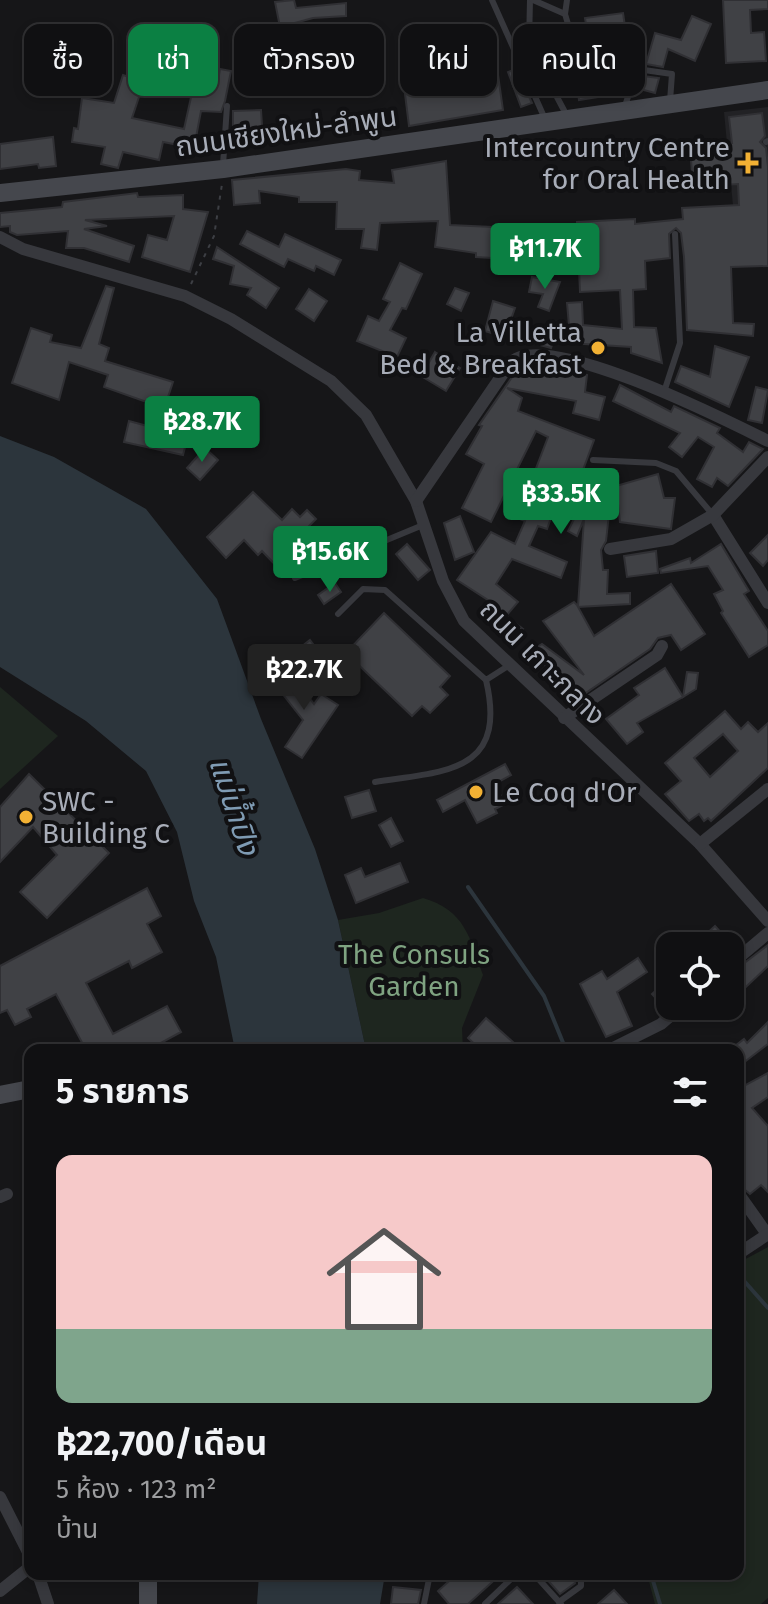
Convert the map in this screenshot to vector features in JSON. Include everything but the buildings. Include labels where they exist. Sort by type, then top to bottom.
[{"type":"main road","name":"ถนนเชียงใหม่-ลำพูน","points":[[0,193],[223,169],[768,90]]},
{"type":"main road","points":[[0,1095],[24,1090]]},
{"type":"main road","points":[[148,1580],[148,1604]]},
{"type":"street","name":"ถนน เกาะกลาง","points":[[0,237],[23,249],[185,296],[231,319],[331,381],[366,415],[416,501],[443,581],[458,612],[508,666],[700,844],[768,921]]},
{"type":"street","points":[[416,501],[516,358],[564,359],[664,392],[768,441]]},
{"type":"street","points":[[610,549],[671,539],[713,515],[768,457]]},
{"type":"street","points":[[713,515],[768,603]]},
{"type":"street","points":[[564,718],[657,655],[662,646]]},
{"type":"street","points":[[700,844],[768,789]]},
{"type":"street","points":[[744,953],[768,933]]},
{"type":"street","points":[[621,1044],[666,1020]]},
{"type":"street","points":[[744,1201],[768,1234],[744,1250]]},
{"type":"street","points":[[0,1497],[24,1544]]},
{"type":"street","points":[[0,1591],[24,1572]]},
{"type":"street","points":[[40,1580],[48,1604]]},
{"type":"lane","points":[[492,0],[547,122]]},
{"type":"lane","points":[[530,24],[532,0],[565,14]]},
{"type":"lane","points":[[567,0],[565,14],[568,24]]},
{"type":"lane","points":[[624,111],[637,69],[672,74],[669,105]]},
{"type":"lane","points":[[555,96],[569,119]]},
{"type":"lane","points":[[223,169],[227,106]]},
{"type":"lane","points":[[664,392],[680,343],[675,234]]},
{"type":"lane","points":[[593,460],[656,463],[676,471],[713,515]]},
{"type":"lane","points":[[295,578],[423,525]]},
{"type":"lane","points":[[338,614],[363,589],[385,590],[486,680],[491,702],[487,740],[472,758],[454,770],[375,782]]},
{"type":"lane","points":[[486,680],[508,666]]},
{"type":"lane","points":[[424,1604],[429,1580]]},
{"type":"lane","points":[[485,1604],[510,1580]]},
{"type":"lane","points":[[539,1580],[560,1603],[581,1586],[581,1580]]},
{"type":"path","points":[[185,296],[214,236],[223,169]]},
{"type":"shaded area","name":"Intercountry Centre for Oral Health","points":[[768,107],[768,213],[734,216],[724,112]]},
{"type":"green space","points":[[0,687],[58,736],[0,789]]},
{"type":"green space","name":"The Consuls Garden","points":[[423,898],[448,910],[464,927],[483,975],[462,1028],[463,1044],[365,1044],[338,920],[379,913]]},
{"type":"green space","points":[[768,1247],[768,1598],[761,1604],[655,1604],[649,1580],[744,1580],[744,1260]]},
{"type":"water","name":"แม่น้ำปิง","points":[[0,436],[54,457],[146,509],[217,599],[261,719],[315,849],[338,920],[365,1044],[234,1044],[216,957],[194,901],[177,832],[146,771],[86,721],[0,667]]},
{"type":"water","points":[[259,1580],[384,1580],[380,1604],[257,1604]]},
{"type":"waterway","points":[[468,887],[544,996],[564,1044]]},
{"type":"waterway","points":[[744,1281],[768,1308]]},
{"type":"waterway","points":[[653,1580],[660,1604]]},
{"type":"place","name":"Intercountry Centre for Oral Health","points":[[748,163]]},
{"type":"place","name":"La Villetta Bed & Breakfast","points":[[598,348]]},
{"type":"place","name":"Le Coq d'Or","points":[[476,792]]},
{"type":"place","name":"SWC - Building C","points":[[26,817]]}]
